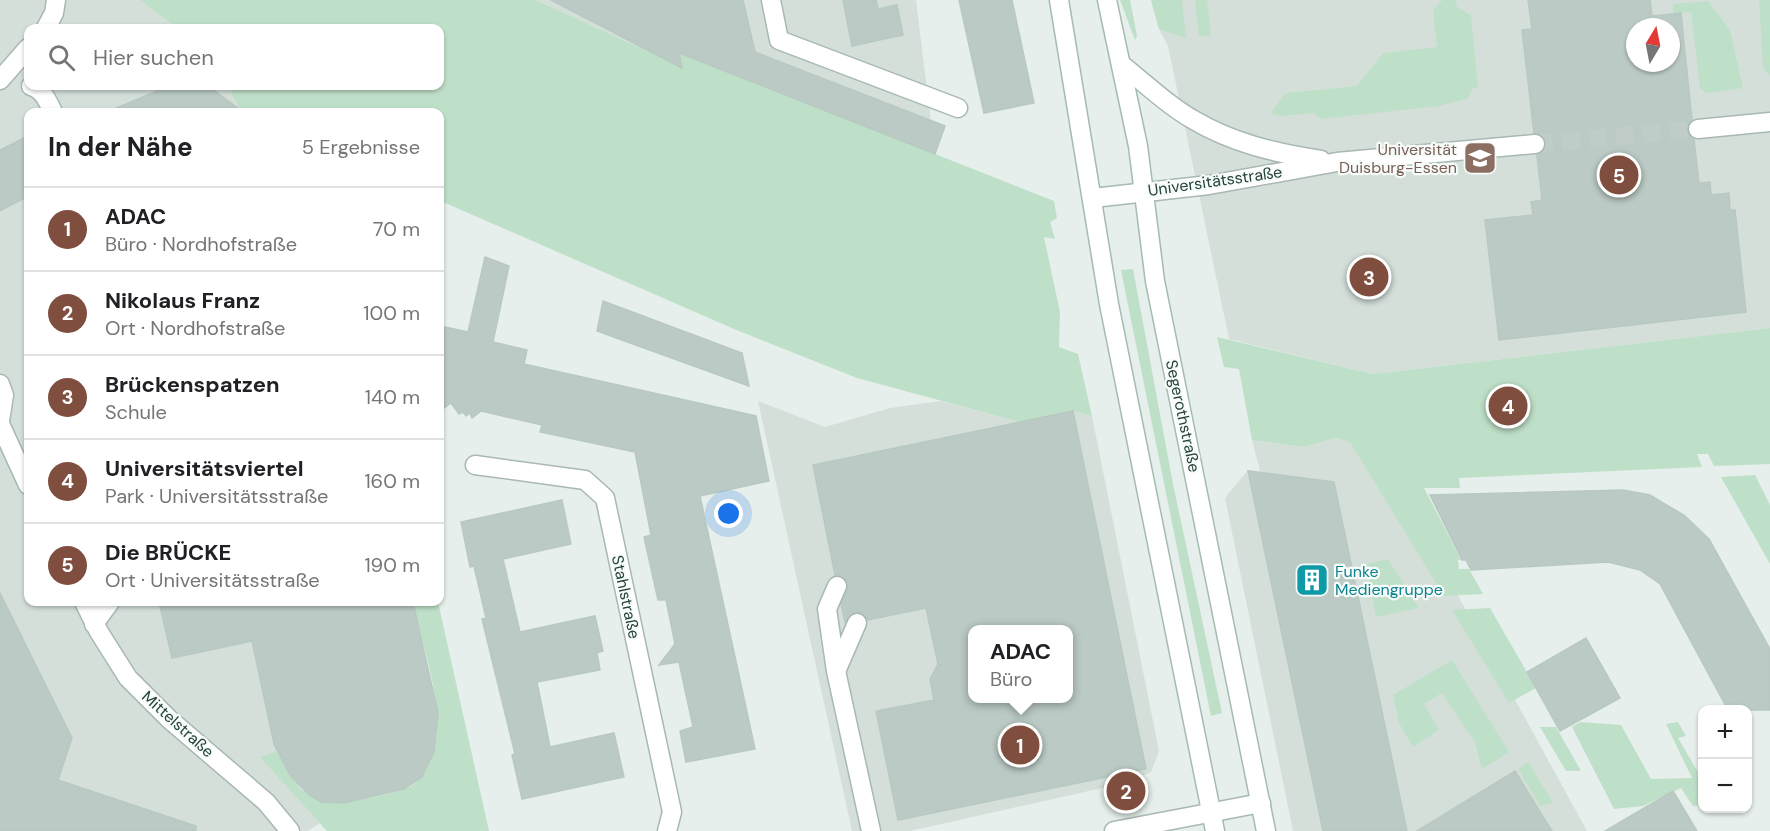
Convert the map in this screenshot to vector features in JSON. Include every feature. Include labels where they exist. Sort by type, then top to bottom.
[{"type":"street","points":[[47,24],[54,13],[56,0]]},
{"type":"street","points":[[771,0],[779,39],[958,108]]},
{"type":"street","points":[[1059,0],[1111,316],[1215,831]]},
{"type":"street","name":"Segerothstraße","points":[[1107,0],[1122,65],[1144,192],[1155,281],[1266,831]]},
{"type":"street","points":[[0,65],[23,53]]},
{"type":"street","points":[[0,81],[23,53]]},
{"type":"street","name":"Universitätsstraße","points":[[1122,65],[1190,118],[1220,134],[1251,146],[1337,162]]},
{"type":"street","points":[[0,81],[24,84]]},
{"type":"street","points":[[39,90],[51,108]]},
{"type":"street","points":[[1698,129],[1770,122]]},
{"type":"street","name":"Universitätsstraße","points":[[1093,198],[1209,185],[1337,162],[1535,144]]},
{"type":"street","points":[[0,384],[4,395],[0,422],[24,476]]},
{"type":"street","name":"Stahlstraße","points":[[476,465],[585,480],[605,498],[672,812],[667,831]]},
{"type":"street","points":[[837,586],[827,609],[836,671],[871,831]]},
{"type":"street","name":"Mittelstraße","points":[[86,606],[94,624],[128,678],[169,719],[266,802],[290,831]]},
{"type":"street","points":[[94,624],[107,606]]},
{"type":"street","points":[[836,671],[857,622]]},
{"type":"street","points":[[1114,831],[1261,803]]},
{"type":"shaded area","points":[[0,0],[140,0],[172,24],[24,24],[24,90],[230,90],[239,108],[24,108],[24,606],[414,606],[438,715],[434,752],[422,777],[413,784],[385,794],[344,803],[321,802],[297,785],[284,764],[261,757],[320,823],[308,831],[0,831]]},
{"type":"shaded area","points":[[536,0],[916,0],[935,154],[680,53],[683,68]]},
{"type":"shaded area","name":"Universität Duisburg-Essen","points":[[1151,0],[1770,0],[1770,328],[1373,374],[1229,339],[1168,46],[1159,29]]},
{"type":"shaded area","points":[[758,401],[825,427],[890,408],[941,401],[1020,422],[1073,411],[1092,416],[1159,751],[1151,772],[1129,782],[910,831],[852,831]]},
{"type":"shaded area","points":[[1336,438],[1378,450],[1587,831],[1293,831],[1225,498],[1248,470],[1260,471],[1252,440],[1304,447]]},
{"type":"green space","points":[[140,0],[536,0],[682,67],[679,53],[1054,201],[1057,218],[1050,222],[1055,239],[1044,237],[1060,312],[1059,347],[1078,354],[1092,416],[1073,411],[1020,422],[857,378],[734,329],[444,202],[444,108],[239,108],[230,90],[444,90],[444,24],[172,24]]},
{"type":"green space","points":[[1120,0],[1130,0],[1137,36],[1135,40]]},
{"type":"green space","points":[[1151,0],[1182,0],[1186,38],[1159,29]]},
{"type":"green space","points":[[1195,0],[1207,0],[1211,35],[1199,37]]},
{"type":"green space","points":[[1442,0],[1456,0],[1457,7],[1471,15],[1478,88],[1473,88],[1467,99],[1439,106],[1321,119],[1313,113],[1282,116],[1272,114],[1286,93],[1357,86],[1383,53],[1437,47],[1433,11]]},
{"type":"green space","points":[[1759,0],[1770,0],[1770,76],[1763,67]]},
{"type":"green space","points":[[1708,1],[1730,30],[1743,88],[1706,93],[1700,88],[1691,12],[1673,14],[1673,4]]},
{"type":"green space","points":[[1133,269],[1173,484],[1222,713],[1211,716],[1121,270]]},
{"type":"green space","points":[[1770,328],[1770,464],[1714,466],[1708,454],[1697,454],[1702,467],[1459,478],[1460,488],[1424,488],[1461,560],[1458,560],[1459,569],[1469,569],[1483,594],[1444,596],[1350,442],[1336,438],[1304,447],[1252,440],[1239,369],[1224,367],[1217,337],[1373,374]]},
{"type":"green space","points":[[1755,475],[1770,505],[1770,564],[1721,477]]},
{"type":"green space","points":[[1388,559],[1419,608],[1376,617],[1366,564]]},
{"type":"green space","points":[[414,606],[439,606],[489,831],[327,831],[260,757],[284,749],[288,769],[298,786],[305,793],[324,802],[349,802],[405,789],[414,784],[426,770],[433,754],[437,737],[437,718],[432,678]]},
{"type":"green space","points":[[1490,608],[1536,688],[1509,703],[1452,610]]},
{"type":"green space","points":[[1452,660],[1509,752],[1482,769],[1475,742],[1442,693],[1424,704],[1439,730],[1413,747],[1399,723],[1393,695]]},
{"type":"green space","points":[[1580,722],[1621,725],[1651,779],[1692,778],[1666,724],[1678,722],[1686,736],[1678,738],[1698,772],[1698,805],[1693,806],[1681,788],[1643,806],[1614,809],[1572,727]]},
{"type":"green space","points":[[1540,727],[1556,727],[1581,771],[1566,771]]},
{"type":"green space","points":[[1528,762],[1553,803],[1540,806],[1518,769]]},
{"type":"building","points":[[551,0],[743,0],[755,52],[945,126],[935,154],[679,53],[682,68]]},
{"type":"building","points":[[843,0],[876,0],[878,9],[897,5],[903,35],[852,46]]},
{"type":"building","points":[[959,0],[1012,0],[1034,103],[984,113]]},
{"type":"building","points":[[1528,0],[1650,0],[1652,16],[1681,13],[1692,120],[1687,131],[1694,139],[1699,183],[1710,182],[1711,195],[1729,193],[1730,210],[1735,210],[1746,312],[1499,340],[1485,220],[1533,215],[1531,202],[1542,200],[1537,155],[1545,149],[1546,142],[1540,134],[1534,133],[1522,30],[1532,29]]},
{"type":"building","points":[[159,90],[213,90],[238,108],[117,108]]},
{"type":"building","points":[[24,138],[24,198],[0,211],[0,150]]},
{"type":"building","points":[[485,257],[509,266],[493,342],[527,350],[524,364],[756,416],[769,481],[700,496],[755,749],[686,762],[680,731],[693,727],[679,662],[659,665],[675,644],[666,600],[658,600],[644,537],[651,535],[635,452],[540,432],[542,425],[481,411],[472,418],[470,413],[466,416],[463,412],[459,414],[451,403],[444,408],[444,327],[468,332]]},
{"type":"building","points":[[603,301],[742,353],[749,386],[597,331]]},
{"type":"building","points":[[1073,411],[1146,769],[898,820],[876,711],[934,700],[930,679],[938,664],[926,608],[868,620],[862,613],[855,612],[845,622],[841,604],[848,584],[842,576],[835,575],[813,465]]},
{"type":"building","name":"Funke Mediengruppe","points":[[1248,471],[1334,482],[1407,831],[1323,831]]},
{"type":"building","points":[[1623,490],[1650,495],[1684,515],[1709,539],[1770,649],[1770,710],[1752,710],[1752,705],[1725,705],[1660,584],[1640,570],[1608,562],[1471,570],[1466,560],[1462,560],[1430,495]]},
{"type":"building","points":[[562,500],[571,544],[503,559],[520,632],[595,616],[603,651],[597,653],[600,670],[537,682],[550,747],[614,733],[624,777],[522,799],[512,755],[515,754],[482,619],[486,618],[474,566],[470,567],[461,522]]},
{"type":"building","points":[[0,593],[72,738],[58,780],[196,826],[196,831],[0,831]]},
{"type":"building","points":[[160,606],[414,606],[438,713],[434,752],[422,777],[404,789],[344,803],[321,802],[309,795],[290,775],[274,744],[252,641],[172,658]]},
{"type":"building","points":[[1586,638],[1620,698],[1560,731],[1527,672]]},
{"type":"building","points":[[1515,771],[1552,831],[1417,831]]},
{"type":"building","points":[[1673,791],[1697,831],[1605,831]]},
{"type":"tunnel","points":[[1535,144],[1698,129]]},
{"type":"place","name":"Universität Duisburg-Essen","points":[[1480,158]]},
{"type":"place","name":"Die BRÜCKE","points":[[1619,175]]},
{"type":"place","name":"Brückenspatzen","points":[[1369,277]]},
{"type":"place","name":"Universitätsviertel","points":[[1508,406]]},
{"type":"place","name":"Funke Mediengruppe","points":[[1312,580]]},
{"type":"place","name":"ADAC","points":[[1020,745]]},
{"type":"place","name":"Nikolaus Franz","points":[[1126,791]]}]
